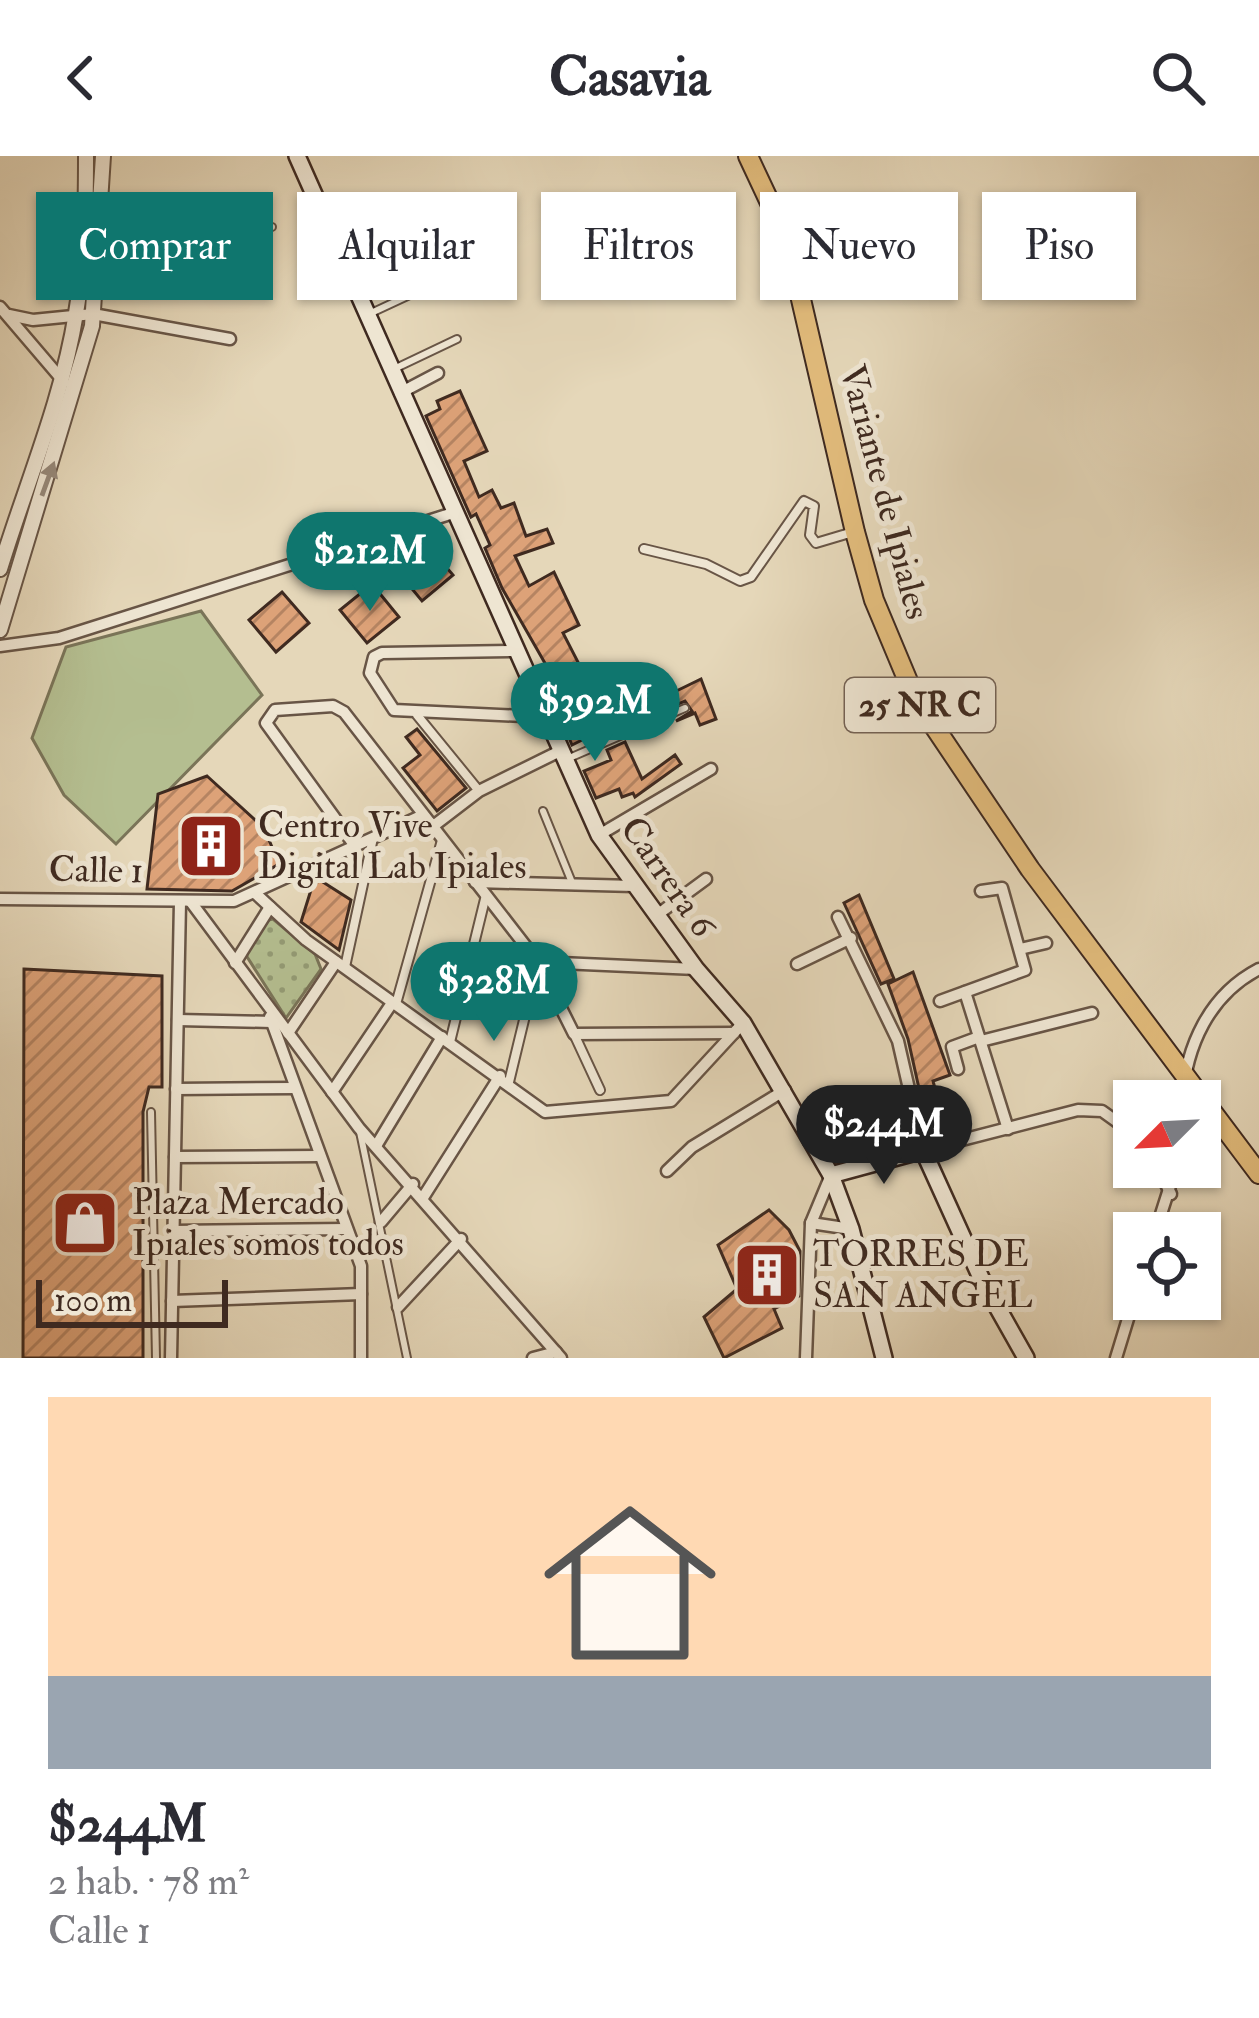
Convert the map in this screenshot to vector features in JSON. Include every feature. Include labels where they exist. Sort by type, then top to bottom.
[{"type":"highway","name":"Variante de Ipiales","points":[[748,156],[788,239],[855,532],[874,600],[915,698],[968,782],[1259,1174]]},
{"type":"main road","name":"Carrera 6","points":[[297,156],[599,836],[785,1090],[831,1175],[851,1229],[884,1358]]},
{"type":"main road","points":[[831,1175],[923,1150],[982,1280],[1026,1358]]},
{"type":"street","points":[[86,156],[93,192]]},
{"type":"street","points":[[95,192],[104,156]]},
{"type":"street","points":[[0,630],[76,389],[86,300]]},
{"type":"street","points":[[0,569],[88,300]]},
{"type":"street","points":[[4,312],[44,320],[85,314],[230,339]]},
{"type":"street","points":[[4,312],[62,380],[76,389]]},
{"type":"street","points":[[400,393],[438,373]]},
{"type":"street","points":[[644,549],[706,564],[740,581],[751,577],[804,501],[814,506],[810,535],[816,543],[855,532]]},
{"type":"street","points":[[0,646],[58,638],[453,512]]},
{"type":"street","points":[[514,651],[374,657],[370,673],[394,710],[417,715],[544,717]]},
{"type":"street","points":[[355,846],[266,723],[275,710],[333,706],[344,712],[538,962],[600,1090]]},
{"type":"street","points":[[417,715],[479,791]]},
{"type":"street","points":[[432,827],[479,791],[563,755]]},
{"type":"street","points":[[599,836],[711,769]]},
{"type":"street","name":"Calle 1","points":[[0,899],[234,901],[423,815]]},
{"type":"street","points":[[288,1033],[340,965],[373,838]]},
{"type":"street","points":[[332,1092],[394,1004],[442,839]]},
{"type":"street","points":[[657,915],[706,879]]},
{"type":"street","points":[[476,882],[634,886]]},
{"type":"street","points":[[940,1001],[1023,973],[1002,888],[981,891]]},
{"type":"street","points":[[255,893],[340,965],[537,1107],[556,1114],[660,1104],[679,1094],[739,1028]]},
{"type":"street","points":[[376,1146],[446,1039],[486,895]]},
{"type":"street","points":[[185,902],[359,1128],[424,1196],[558,1355]]},
{"type":"street","points":[[171,1358],[185,902]]},
{"type":"street","points":[[235,963],[270,907]]},
{"type":"street","points":[[838,917],[898,1041],[923,1150],[1078,1110],[1102,1111],[1113,1119]]},
{"type":"street","points":[[797,964],[851,938]]},
{"type":"street","points":[[1020,949],[1046,943]]},
{"type":"street","points":[[538,962],[696,969]]},
{"type":"street","points":[[424,1196],[504,1079],[538,962]]},
{"type":"street","points":[[1184,1080],[1224,990],[1259,969]]},
{"type":"street","points":[[965,992],[1009,1129]]},
{"type":"street","points":[[266,1004],[361,1266],[361,1358]]},
{"type":"street","points":[[958,1070],[952,1047],[1092,1013]]},
{"type":"street","points":[[178,1020],[272,1022]]},
{"type":"street","points":[[574,1034],[739,1028]]},
{"type":"street","points":[[176,1089],[295,1088]]},
{"type":"street","points":[[668,1171],[692,1147],[785,1090]]},
{"type":"street","points":[[175,1157],[318,1156]]},
{"type":"street","points":[[806,1358],[811,1222],[831,1175]]},
{"type":"street","points":[[381,1222],[412,1184]]},
{"type":"street","points":[[1168,1188],[1171,1194]]},
{"type":"street","points":[[1164,1212],[1172,1188]]},
{"type":"street","points":[[811,1222],[851,1229]]},
{"type":"street","points":[[174,1231],[346,1229]]},
{"type":"street","points":[[398,1307],[460,1239]]},
{"type":"street","points":[[172,1301],[361,1294]]},
{"type":"street","points":[[1116,1358],[1128,1320]]},
{"type":"street","points":[[533,1358],[558,1355]]},
{"type":"lane","points":[[366,315],[399,300]]},
{"type":"lane","points":[[391,371],[457,339]]},
{"type":"lane","points":[[563,755],[685,708]]},
{"type":"lane","points":[[543,811],[573,885]]},
{"type":"lane","points":[[151,1112],[156,1358]]},
{"type":"lane","points":[[359,1128],[407,1358]]},
{"type":"green space","points":[[201,611],[262,695],[116,844],[64,795],[32,738],[66,647]]},
{"type":"green space","points":[[273,919],[315,954],[321,969],[286,1018],[244,952],[264,921]]},
{"type":"building","points":[[460,391],[487,451],[464,461],[479,497],[492,490],[501,508],[514,503],[526,536],[547,529],[553,543],[515,556],[529,586],[554,572],[579,625],[563,633],[580,666],[568,672],[577,691],[602,680],[620,715],[602,724],[588,698],[571,706],[582,740],[572,745],[546,682],[554,679],[502,588],[485,548],[490,545],[476,514],[471,517],[426,416],[440,409],[437,401]]},
{"type":"building","points":[[424,541],[453,575],[422,601],[394,567]]},
{"type":"building","points":[[372,584],[399,617],[367,643],[340,610]]},
{"type":"building","points":[[282,592],[309,623],[276,652],[249,620]]},
{"type":"building","points":[[701,679],[716,719],[700,725],[695,713],[676,721],[692,711],[685,701],[621,728],[617,720]]},
{"type":"building","points":[[417,729],[466,788],[437,811],[403,768],[420,755],[406,737]]},
{"type":"building","points":[[625,742],[642,779],[675,755],[681,764],[635,797],[633,793],[622,797],[619,789],[596,798],[584,771],[611,760],[607,750]]},
{"type":"building","name":"Centro Vive Digital Lab Ipiales","points":[[207,776],[264,828],[279,864],[232,891],[147,889],[158,794]]},
{"type":"building","points":[[315,877],[351,900],[339,950],[301,922]]},
{"type":"building","points":[[859,895],[894,979],[881,984],[844,903]]},
{"type":"building","name":"Plaza Mercado Ipiales somos todos","points":[[24,969],[162,976],[162,1087],[149,1087],[143,1112],[143,1358],[23,1358]]},
{"type":"building","points":[[913,972],[950,1075],[933,1081],[947,1134],[930,1138],[908,1039],[888,984]]},
{"type":"building","name":"TORRES DE SAN ANGEL","points":[[769,1210],[789,1230],[800,1251],[799,1296],[774,1309],[782,1328],[724,1358],[704,1317],[737,1289],[718,1245]]},
{"type":"place","name":"Centro Vive Digital Lab Ipiales","points":[[211,846]]},
{"type":"place","name":"Plaza Mercado Ipiales somos todos","points":[[85,1223]]},
{"type":"place","name":"TORRES DE SAN ANGEL","points":[[767,1275]]}]
